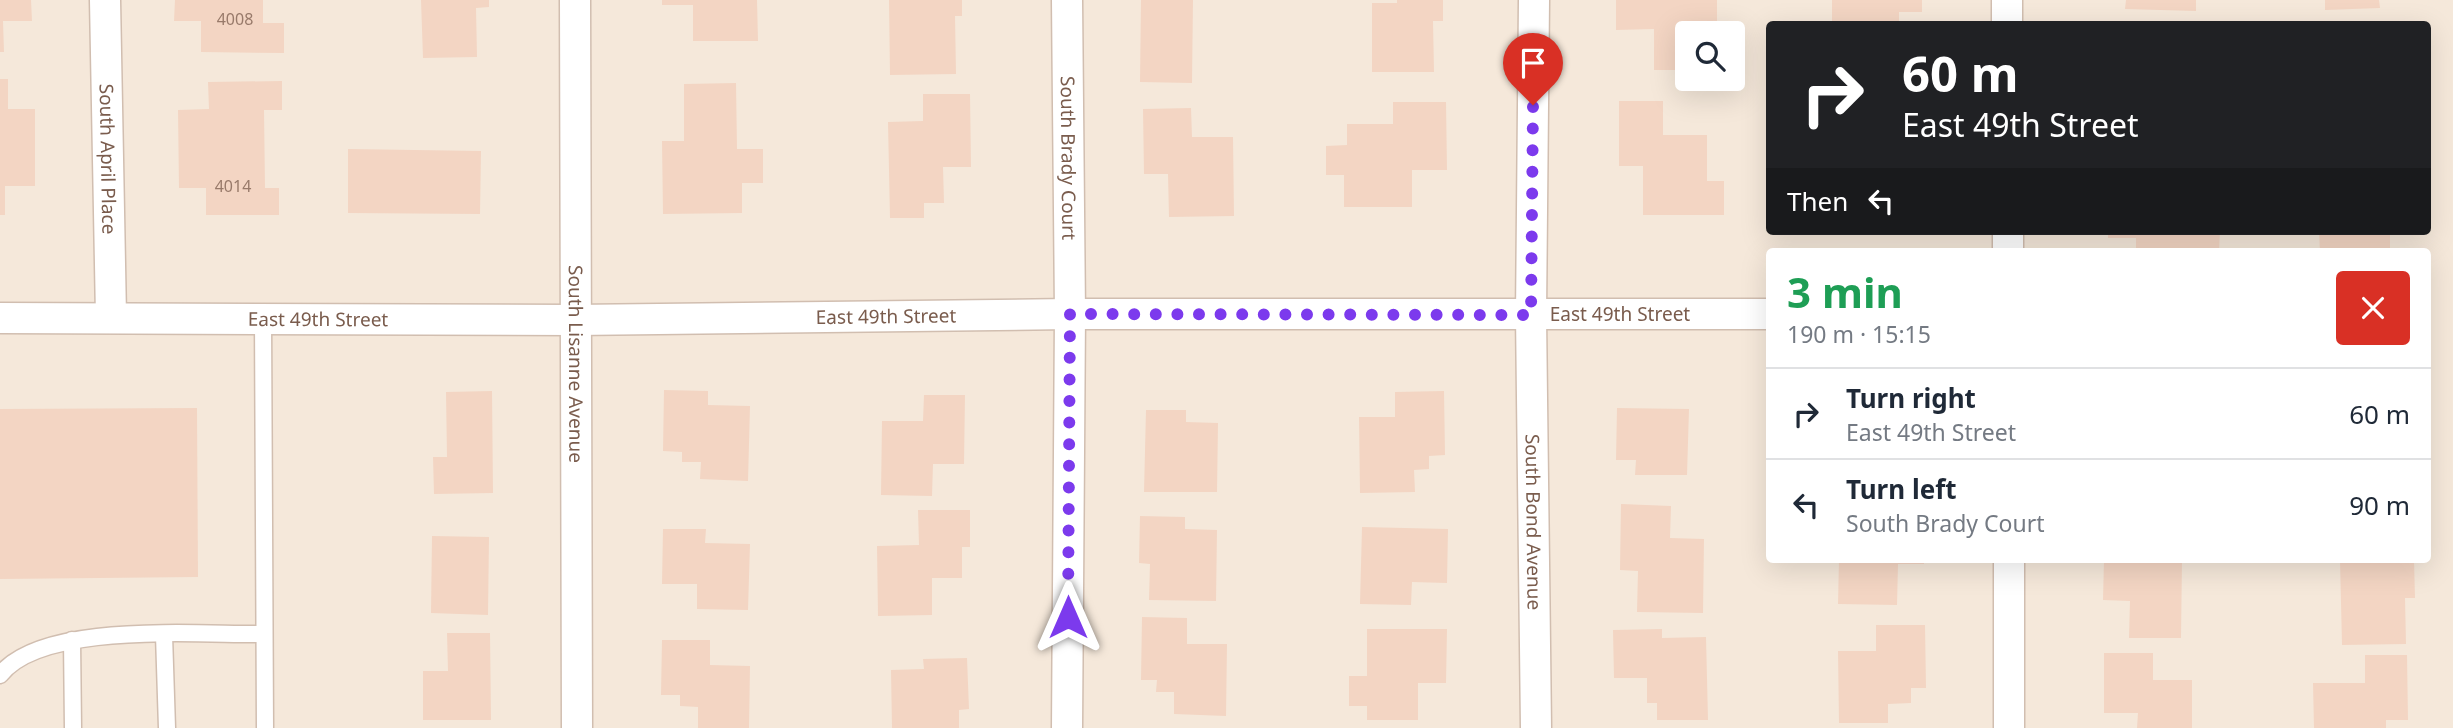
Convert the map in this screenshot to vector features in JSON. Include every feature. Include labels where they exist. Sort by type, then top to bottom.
[{"type":"street","name":"South April Place","points":[[105,0],[111,317]]},
{"type":"street","name":"South Lisanne Avenue","points":[[575,0],[577,728]]},
{"type":"street","name":"South Brady Court","points":[[1067,0],[1070,314],[1067,728]]},
{"type":"street","points":[[1531,315],[1534,0]]},
{"type":"street","points":[[2007,0],[2007,21]]},
{"type":"street","name":"East 49th Street","points":[[0,318],[575,320],[1070,314],[1766,314]]},
{"type":"street","name":"South Bond Avenue","points":[[1531,315],[1536,728]]},
{"type":"street","points":[[2009,563],[2009,728]]},
{"type":"lane","points":[[263,318],[265,728]]},
{"type":"lane","points":[[0,675],[10,662],[57,642],[108,635],[264,634]]},
{"type":"lane","points":[[164,635],[167,728]]},
{"type":"lane","points":[[72,640],[73,728]]},
{"type":"shaded area","points":[[0,0],[2453,0],[2453,728],[0,728]]},
{"type":"building","points":[[0,0],[31,0],[32,21],[3,21],[4,52],[0,52]]},
{"type":"building","points":[[175,0],[263,0],[263,23],[284,23],[284,53],[201,52],[201,21],[174,21]]},
{"type":"building","points":[[421,0],[489,0],[489,7],[476,8],[477,57],[423,58]]},
{"type":"building","points":[[662,0],[757,0],[758,41],[693,41],[693,5],[662,5]]},
{"type":"building","points":[[889,0],[962,0],[962,16],[955,16],[956,74],[890,75]]},
{"type":"building","points":[[1141,0],[1193,0],[1192,83],[1140,82]]},
{"type":"building","points":[[1397,0],[1443,0],[1443,21],[1433,21],[1434,72],[1372,72],[1372,3],[1397,3]]},
{"type":"building","points":[[1616,0],[1717,0],[1717,21],[1675,21],[1675,70],[1654,70],[1654,29],[1616,30]]},
{"type":"building","points":[[1832,0],[1922,0],[1922,12],[1899,12],[1899,21],[1832,21]]},
{"type":"building","points":[[2126,0],[2196,0],[2196,11],[2125,9]]},
{"type":"building","points":[[2325,0],[2379,0],[2380,8],[2325,10]]},
{"type":"building","points":[[0,79],[8,79],[8,109],[35,109],[35,186],[5,186],[5,215],[0,215]]},
{"type":"building","points":[[282,81],[282,110],[264,110],[265,188],[279,188],[279,215],[206,215],[206,188],[179,188],[178,110],[209,109],[208,82]]},
{"type":"building","points":[[736,83],[737,149],[763,149],[763,183],[742,183],[742,213],[663,214],[662,141],[684,141],[684,84]]},
{"type":"building","points":[[923,94],[970,94],[971,167],[943,167],[944,203],[924,203],[924,218],[890,218],[888,122],[923,121]]},
{"type":"building","points":[[1619,101],[1663,101],[1663,135],[1707,135],[1707,181],[1724,181],[1724,215],[1643,215],[1643,166],[1619,166]]},
{"type":"building","points":[[1393,102],[1446,102],[1447,170],[1412,170],[1412,207],[1344,207],[1344,175],[1326,175],[1326,146],[1347,145],[1347,124],[1393,124]]},
{"type":"building","points":[[1191,108],[1192,137],[1233,137],[1234,216],[1169,217],[1168,174],[1144,174],[1143,109]]},
{"type":"building","points":[[348,149],[481,151],[480,214],[348,213]]},
{"type":"building","points":[[2108,235],[2220,235],[2219,248],[2136,248],[2136,238],[2108,238]]},
{"type":"building","points":[[2319,235],[2390,235],[2390,248],[2320,248]]},
{"type":"building","points":[[664,390],[708,391],[708,405],[750,406],[748,481],[700,479],[701,462],[682,462],[682,452],[663,451]]},
{"type":"building","points":[[492,391],[493,493],[434,494],[433,457],[447,457],[446,392]]},
{"type":"building","points":[[1444,391],[1445,455],[1429,456],[1429,469],[1414,470],[1415,492],[1360,493],[1359,417],[1395,417],[1395,392]]},
{"type":"building","points":[[924,395],[965,395],[964,464],[933,464],[932,496],[881,495],[882,421],[923,421]]},
{"type":"building","points":[[197,408],[198,577],[0,579],[0,409]]},
{"type":"building","points":[[1617,408],[1689,409],[1687,475],[1635,475],[1636,460],[1616,460]]},
{"type":"building","points":[[1146,410],[1186,410],[1186,422],[1218,423],[1217,492],[1144,492]]},
{"type":"building","points":[[1621,504],[1671,506],[1670,538],[1704,539],[1703,613],[1637,612],[1638,571],[1620,570]]},
{"type":"building","points":[[918,510],[970,510],[970,547],[962,547],[962,578],[932,578],[932,615],[878,616],[877,546],[919,545]]},
{"type":"building","points":[[1140,516],[1185,517],[1185,529],[1217,530],[1216,601],[1149,600],[1150,564],[1139,563]]},
{"type":"building","points":[[1362,527],[1448,529],[1447,583],[1412,582],[1411,605],[1360,604]]},
{"type":"building","points":[[663,529],[706,529],[705,543],[750,544],[748,610],[697,609],[697,584],[662,584]]},
{"type":"building","points":[[432,536],[489,537],[488,615],[431,613]]},
{"type":"building","points":[[1839,563],[1924,563],[1898,564],[1897,605],[1838,604]]},
{"type":"building","points":[[2104,563],[2182,563],[2181,638],[2129,638],[2130,601],[2103,600]]},
{"type":"building","points":[[2340,563],[2414,563],[2415,598],[2405,598],[2406,644],[2342,645]]},
{"type":"building","points":[[1142,617],[1187,618],[1187,644],[1227,644],[1226,716],[1174,714],[1174,692],[1156,692],[1157,680],[1141,680]]},
{"type":"building","points":[[1876,625],[1925,625],[1926,688],[1911,688],[1911,703],[1888,704],[1888,723],[1839,723],[1838,651],[1876,651]]},
{"type":"building","points":[[1367,629],[1447,629],[1446,683],[1418,683],[1418,720],[1367,720],[1367,706],[1349,706],[1349,676],[1367,676]]},
{"type":"building","points":[[1662,629],[1662,638],[1706,637],[1708,720],[1657,720],[1657,703],[1647,703],[1647,678],[1614,678],[1613,630]]},
{"type":"building","points":[[447,633],[490,633],[491,720],[423,720],[423,671],[448,671]]},
{"type":"building","points":[[662,640],[710,640],[710,665],[750,666],[749,728],[698,728],[698,707],[680,706],[680,695],[661,695]]},
{"type":"building","points":[[2104,653],[2153,653],[2153,680],[2192,680],[2192,728],[2137,728],[2138,713],[2104,713]]},
{"type":"building","points":[[2365,655],[2407,655],[2408,720],[2386,720],[2386,728],[2314,728],[2313,683],[2365,683]]},
{"type":"building","points":[[967,658],[969,709],[959,710],[959,728],[892,728],[891,670],[924,669],[923,659]]},
{"type":"route","points":[[1068,617],[1070,314],[1531,315],[1533,105]]}]
